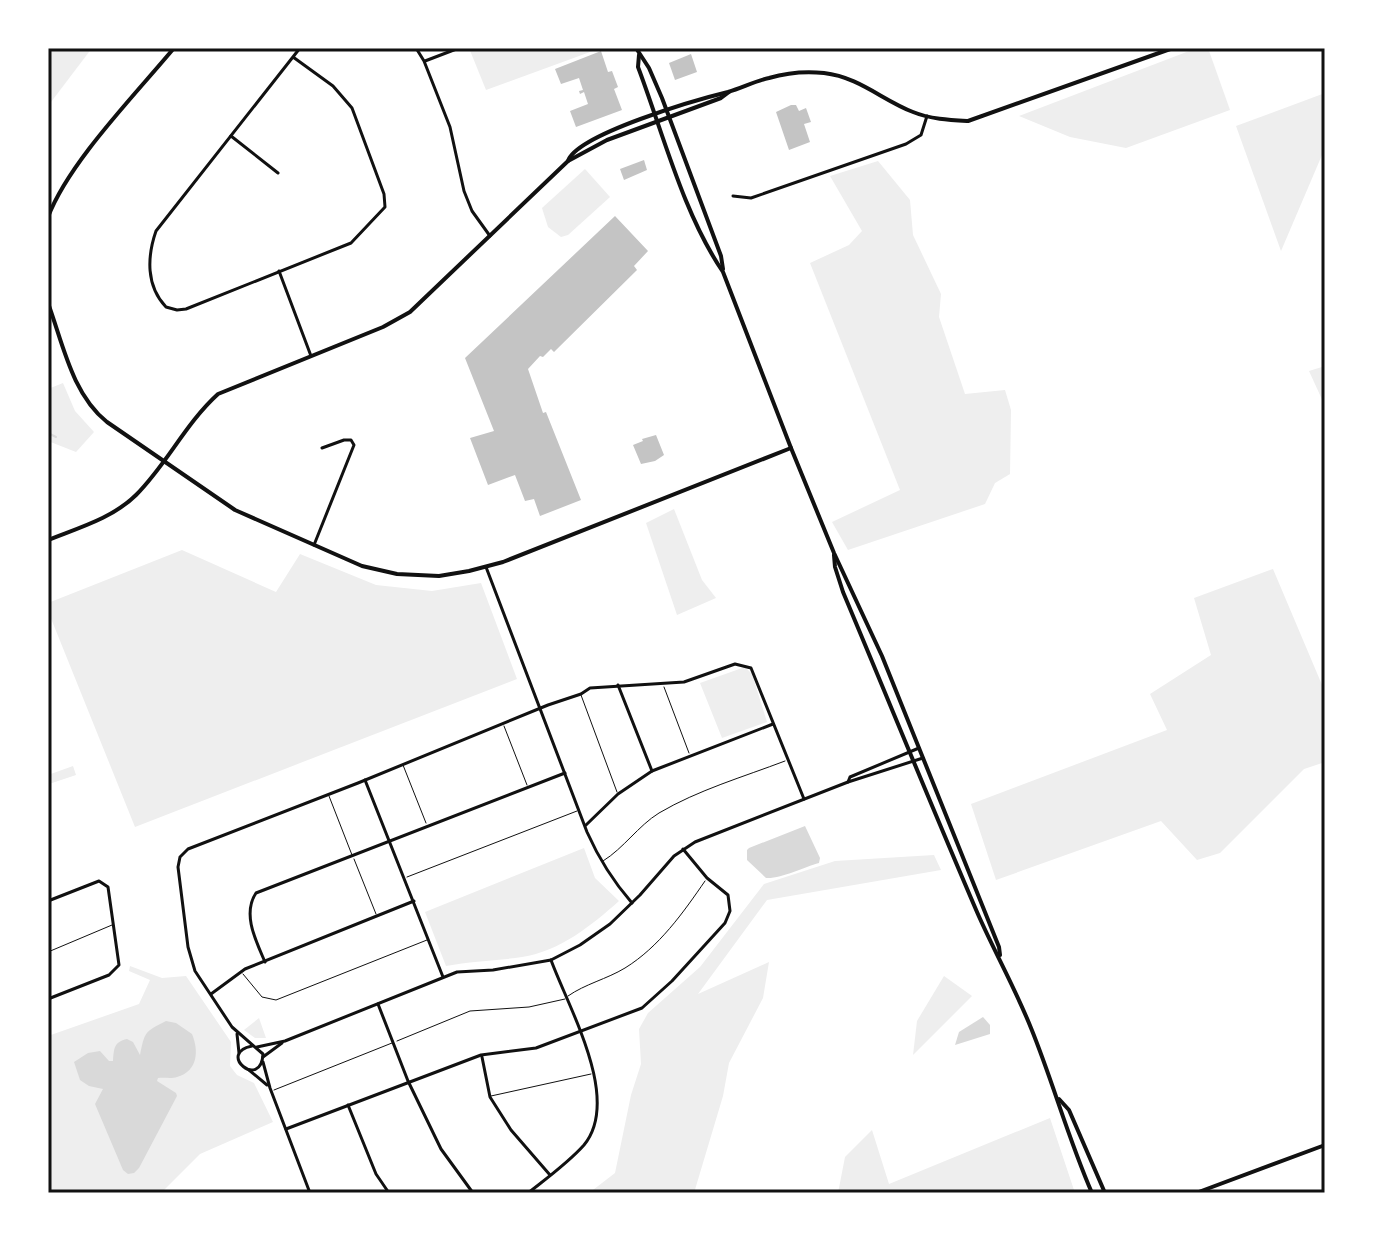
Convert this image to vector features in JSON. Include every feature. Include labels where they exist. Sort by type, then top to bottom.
[{"type":"street","points":[[48,217],[56,195],[85,155],[174,48]]},
{"type":"street","points":[[293,57],[333,86],[352,108],[385,207],[351,243],[177,310],[163,304],[150,273],[149,252],[156,231],[300,48]]},
{"type":"street","points":[[416,48],[450,127],[464,191],[472,211],[490,236]]},
{"type":"street","points":[[424,61],[459,48]]},
{"type":"street","points":[[636,48],[649,68],[666,111],[721,256],[723,272]]},
{"type":"street","points":[[48,540],[113,513],[135,495],[198,412],[218,394],[383,327],[410,312],[568,161],[574,151],[596,138],[716,93],[729,92],[780,75],[822,73],[862,84],[912,112],[968,121],[1160,50],[1173,48]]},
{"type":"street","points":[[639,55],[638,67],[691,209],[723,272],[834,553],[862,607],[1000,955]]},
{"type":"street","points":[[568,161],[607,140],[658,123],[729,92]]},
{"type":"street","points":[[733,196],[751,198],[906,144],[921,135],[927,116]]},
{"type":"street","points":[[231,136],[278,173]]},
{"type":"street","points":[[279,271],[311,356]]},
{"type":"street","points":[[48,303],[80,391],[92,411],[235,510],[362,566],[397,574],[439,576],[486,567],[791,448]]},
{"type":"street","points":[[314,545],[354,445],[351,440],[344,440],[322,448]]},
{"type":"street","points":[[834,553],[843,592],[989,938],[1000,955],[1058,1097],[1072,1146],[1092,1193]]},
{"type":"street","points":[[486,567],[601,863],[632,903]]},
{"type":"street","points":[[310,1193],[270,1090],[261,1051],[236,1030],[195,971],[188,947],[178,867],[182,853],[590,688],[684,682],[735,664],[751,668],[804,799]]},
{"type":"street","points":[[618,685],[652,771]]},
{"type":"street","points":[[585,826],[618,794],[652,771],[773,724]]},
{"type":"street","points":[[848,782],[850,777],[919,748]]},
{"type":"street","points":[[239,1053],[244,1047],[285,1041],[457,972],[493,970],[551,960],[600,931],[632,903],[683,849],[848,782],[923,758]]},
{"type":"street","points":[[265,962],[255,939],[249,910],[256,893],[565,773]]},
{"type":"street","points":[[365,780],[443,977]]},
{"type":"street","points":[[286,1129],[481,1055],[536,1048],[642,1008],[672,981],[725,923],[730,911],[728,895],[707,878],[683,849]]},
{"type":"street","points":[[48,901],[99,881],[108,887],[119,965],[109,975],[48,999]]},
{"type":"street","points":[[210,994],[242,972],[414,901]]},
{"type":"street","points":[[528,1193],[586,1143],[599,1109],[594,1073],[551,960]]},
{"type":"street","points":[[378,1004],[408,1081],[441,1149],[473,1193]]},
{"type":"street","points":[[236,1030],[238,1061],[270,1090]]},
{"type":"street","points":[[249,1070],[257,1069],[285,1041]]},
{"type":"street","points":[[481,1055],[490,1097],[511,1130],[550,1175]]},
{"type":"street","points":[[1058,1097],[1069,1110],[1105,1193]]},
{"type":"street","points":[[348,1105],[376,1174],[389,1193]]},
{"type":"street","points":[[1196,1193],[1325,1145]]},
{"type":"lane","points":[[663,685],[690,756]]},
{"type":"lane","points":[[581,694],[618,794]]},
{"type":"lane","points":[[503,724],[528,787]]},
{"type":"lane","points":[[601,863],[617,852],[644,824],[666,809],[788,760]]},
{"type":"lane","points":[[402,764],[427,826]]},
{"type":"lane","points":[[328,794],[377,916]]},
{"type":"lane","points":[[404,878],[579,811]]},
{"type":"lane","points":[[270,1090],[470,1011],[529,1007],[565,999],[571,993],[627,967],[653,946],[676,922],[707,878]]},
{"type":"lane","points":[[48,952],[114,924]]},
{"type":"lane","points":[[242,972],[262,997],[276,1000],[428,939]]},
{"type":"lane","points":[[490,1097],[594,1073]]},
{"type":"shaded area","points":[[48,48],[92,48],[48,106]]},
{"type":"shaded area","points":[[469,48],[601,48],[486,90]]},
{"type":"shaded area","points":[[1197,48],[1208,48],[1230,110],[1126,148],[1070,137],[1019,116]]},
{"type":"shaded area","points":[[1325,93],[1325,148],[1281,251],[1236,126]]},
{"type":"shaded area","points":[[878,161],[910,200],[913,235],[941,294],[939,317],[965,394],[1005,390],[1011,410],[1010,474],[995,483],[985,504],[848,550],[832,522],[900,490],[810,263],[849,245],[862,231],[830,176]]},
{"type":"shaded area","points":[[585,169],[610,197],[568,235],[561,237],[548,227],[542,208]]},
{"type":"shaded area","points":[[1325,366],[1325,406],[1309,371]]},
{"type":"shaded area","points":[[63,383],[75,411],[94,432],[76,452],[48,441],[48,389]]},
{"type":"shaded area","points":[[674,509],[702,580],[716,598],[677,615],[646,523]]},
{"type":"shaded area","points":[[182,550],[276,592],[300,554],[376,585],[432,591],[481,583],[517,679],[135,827],[48,611],[48,603]]},
{"type":"shaded area","points":[[1273,569],[1325,692],[1325,762],[1304,769],[1220,853],[1197,860],[1161,821],[996,880],[971,804],[1167,730],[1150,694],[1211,655],[1194,598]]},
{"type":"shaded area","points":[[745,667],[752,674],[767,722],[722,738],[700,683]]},
{"type":"shaded area","points":[[73,766],[76,775],[49,784],[48,775]]},
{"type":"shaded area","points":[[805,826],[820,858],[819,863],[766,878],[747,860],[749,848]]},
{"type":"shaded area","points":[[584,848],[595,878],[619,901],[574,936],[536,954],[446,966],[425,912]]},
{"type":"shaded area","points":[[934,855],[941,870],[767,900],[698,994],[769,962],[763,998],[729,1063],[723,1096],[694,1193],[589,1193],[615,1173],[631,1095],[641,1064],[639,1029],[648,1013],[700,967],[764,884],[835,861]]},
{"type":"shaded area","points":[[130,966],[162,978],[186,976],[231,1042],[230,1066],[237,1075],[254,1083],[273,1122],[200,1154],[161,1193],[48,1193],[48,1036],[139,1004],[150,980],[129,971]]},
{"type":"shaded area","points":[[944,976],[972,996],[913,1055],[917,1021]]},
{"type":"shaded area","points":[[983,1017],[990,1025],[990,1034],[955,1045],[959,1032]]},
{"type":"shaded area","points":[[259,1018],[266,1038],[255,1038],[244,1030]]},
{"type":"shaded area","points":[[166,1021],[176,1023],[192,1034],[196,1047],[195,1060],[184,1074],[175,1078],[158,1078],[157,1081],[177,1096],[139,1168],[128,1174],[123,1170],[95,1104],[103,1089],[80,1080],[74,1062],[88,1053],[100,1051],[109,1061],[113,1061],[116,1046],[127,1039],[133,1042],[140,1055],[147,1034]]},
{"type":"shaded area","points":[[1050,1118],[1075,1193],[838,1193],[845,1157],[872,1130],[889,1184]]},
{"type":"building","points":[[601,51],[608,72],[612,71],[618,87],[614,89],[622,110],[576,127],[570,111],[588,104],[584,92],[580,94],[579,91],[583,90],[579,78],[561,84],[555,69]]},
{"type":"building","points":[[691,54],[697,72],[675,80],[669,63]]},
{"type":"building","points":[[796,105],[799,111],[806,108],[811,122],[804,124],[810,142],[789,150],[776,112]]},
{"type":"building","points":[[644,160],[647,170],[624,180],[620,169]]},
{"type":"building","points":[[615,216],[648,251],[634,266],[637,270],[554,352],[551,349],[543,357],[540,356],[528,369],[543,413],[546,412],[581,500],[540,516],[534,499],[525,501],[515,475],[488,485],[470,438],[494,431],[465,358]]},
{"type":"building","points":[[656,435],[664,455],[641,464],[633,445]]},
{"type":"waterway","points":[[48,433],[56,437]]}]
